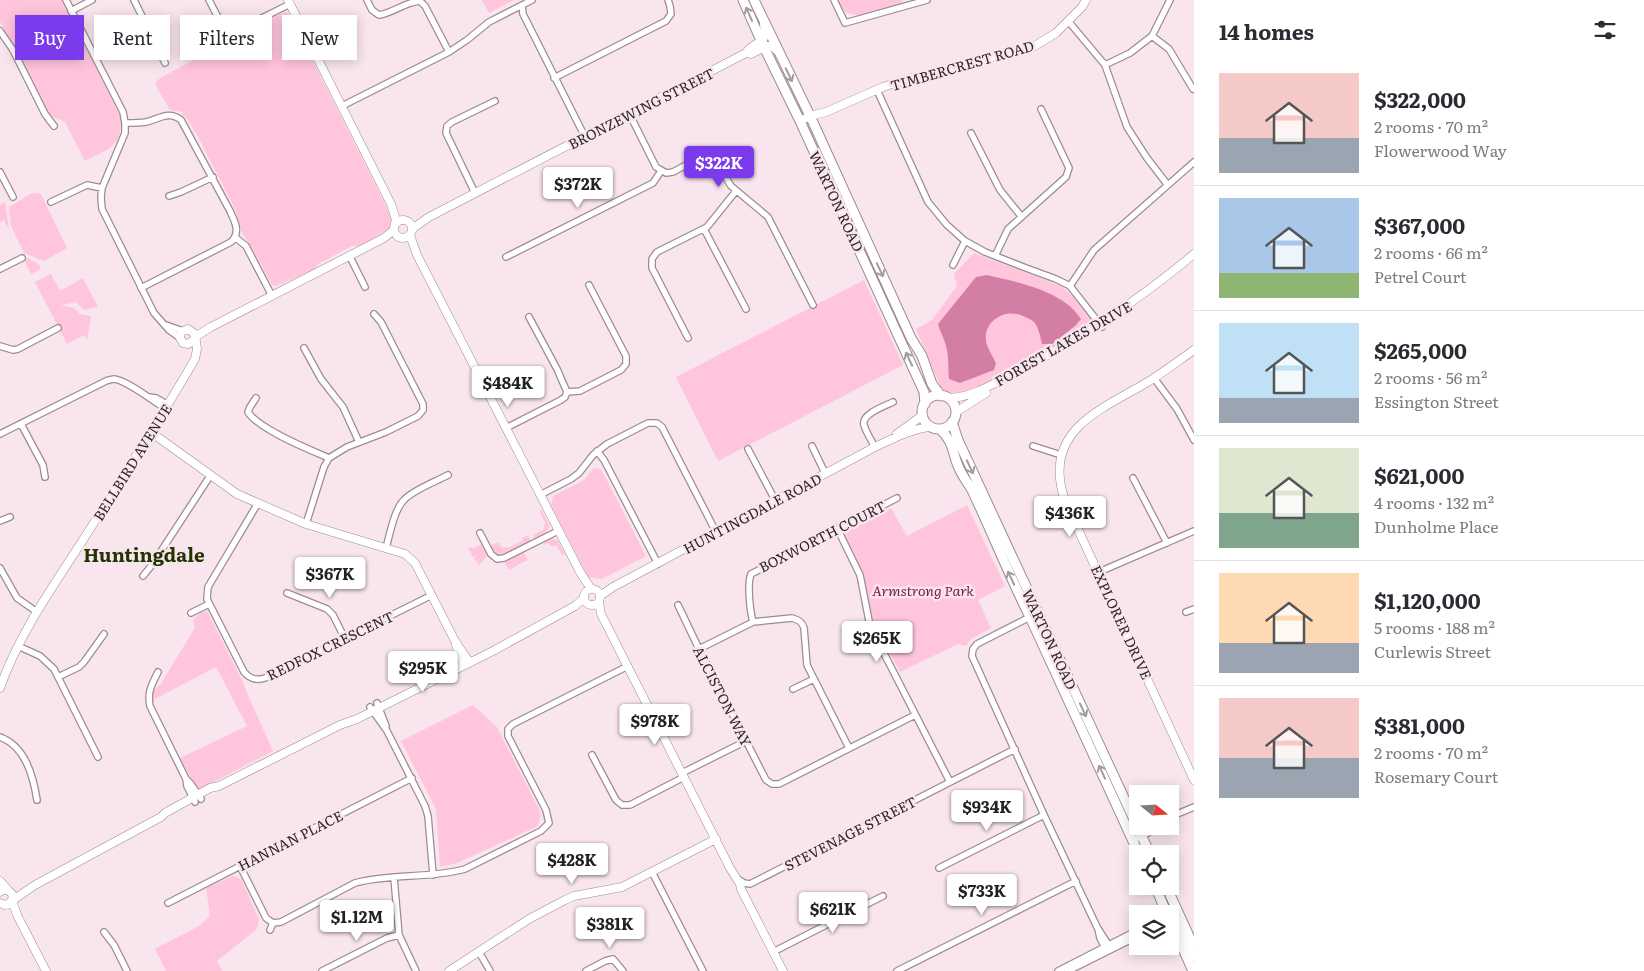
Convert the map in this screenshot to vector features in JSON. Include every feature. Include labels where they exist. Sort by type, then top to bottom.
[{"type":"main road","name":"WARTON ROAD","points":[[743,0],[924,392],[925,404],[923,415]]},
{"type":"main road","name":"WARTON ROAD","points":[[754,0],[812,120],[911,338],[922,356],[929,380],[944,397],[952,402],[956,412]]},
{"type":"main road","points":[[925,404],[931,398],[944,397]]},
{"type":"main road","points":[[923,415],[924,420],[930,426],[940,429],[945,428],[952,422],[956,412]]},
{"type":"main road","name":"WARTON ROAD","points":[[952,422],[962,449],[1126,814],[1135,845]]},
{"type":"main road","name":"WARTON ROAD","points":[[940,429],[952,445],[960,470],[972,491],[1011,579],[1126,814],[1129,816]]},
{"type":"main road","name":"WARTON ROAD","points":[[1142,836],[1146,845]]},
{"type":"main road","points":[[1170,895],[1194,947]]},
{"type":"main road","points":[[1180,942],[1193,971]]},
{"type":"street","points":[[66,0],[123,112],[125,123],[125,133],[102,188],[101,202],[104,214],[154,313],[169,330],[188,337]]},
{"type":"street","points":[[71,11],[92,0]]},
{"type":"street","points":[[134,0],[165,63]]},
{"type":"street","points":[[209,0],[223,27],[228,31],[240,29],[289,2],[391,204],[402,232],[417,254],[558,531],[580,572],[593,589],[598,592],[601,614]]},
{"type":"street","points":[[367,0],[372,10],[379,15],[386,14],[411,1],[420,1],[426,6],[448,52]]},
{"type":"street","points":[[342,106],[448,52],[467,40],[489,22],[532,0]]},
{"type":"street","points":[[554,78],[666,20],[671,14],[668,0]]},
{"type":"street","points":[[834,0],[845,23],[927,0]]},
{"type":"street","name":"TIMBERCREST ROAD","points":[[802,125],[826,112],[904,80],[1033,47],[1056,34],[1069,22],[1086,0]]},
{"type":"street","points":[[1105,65],[1130,54],[1152,36],[1170,0]]},
{"type":"street","points":[[522,6],[523,14],[584,137]]},
{"type":"street","points":[[761,15],[765,35],[763,45],[772,46],[777,51]]},
{"type":"street","points":[[1069,22],[1105,65],[1127,127],[1167,184]]},
{"type":"street","points":[[0,31],[13,50],[45,114],[54,126]]},
{"type":"street","points":[[1152,36],[1169,49],[1193,89]]},
{"type":"street","name":"BRONZEWING STREET","points":[[188,337],[212,327],[384,238],[402,232],[475,192],[746,53],[754,45],[763,45]]},
{"type":"street","points":[[877,90],[928,202],[947,225],[965,241],[995,256],[1056,278],[1070,286],[1101,326]]},
{"type":"street","points":[[475,192],[447,138],[447,126],[495,101]]},
{"type":"street","points":[[995,256],[1008,229],[1066,177],[1069,168],[1041,109]]},
{"type":"street","points":[[629,114],[656,167],[661,171],[666,173],[673,172],[701,157],[710,157],[717,163],[726,180],[768,217],[813,305]]},
{"type":"street","points":[[125,123],[147,122],[168,115],[177,116],[184,124],[236,226],[236,238]]},
{"type":"street","points":[[971,133],[1000,190],[1021,216]]},
{"type":"street","points":[[1070,286],[1094,250],[1194,162]]},
{"type":"street","points":[[506,257],[653,183],[661,171]]},
{"type":"street","points":[[0,172],[13,197]]},
{"type":"street","points":[[169,196],[182,192],[212,177]]},
{"type":"street","points":[[51,202],[87,185],[102,188]]},
{"type":"street","points":[[688,338],[652,268],[652,259],[657,252],[704,229],[736,190]]},
{"type":"street","points":[[391,204],[410,223],[402,232]]},
{"type":"street","name":"BRONZEWING STREET","points":[[402,232],[405,220],[429,217]]},
{"type":"street","points":[[704,229],[746,309]]},
{"type":"street","points":[[141,288],[236,238]]},
{"type":"street","points":[[236,238],[246,246],[272,296]]},
{"type":"street","points":[[953,265],[965,241]]},
{"type":"street","name":"FOREST LAKES DRIVE","points":[[944,397],[966,396],[980,391],[1101,326],[1162,281],[1194,254]]},
{"type":"street","points":[[350,257],[365,287]]},
{"type":"street","points":[[0,269],[22,258]]},
{"type":"street","name":"FOREST LAKES DRIVE","points":[[956,412],[982,395],[1037,366],[1101,326],[1165,284],[1194,260]]},
{"type":"street","points":[[567,392],[580,391],[621,370],[626,364],[626,356],[589,285]]},
{"type":"street","points":[[306,524],[324,467],[329,458],[347,447],[418,416],[423,410],[423,404],[381,322],[374,314]]},
{"type":"street","points":[[506,428],[561,400],[567,392],[529,317]]},
{"type":"street","points":[[0,346],[13,350],[18,349],[58,328]]},
{"type":"street","name":"BELLBIRD AVENUE","points":[[0,688],[18,646],[37,612],[153,431],[191,367],[196,355],[188,337]]},
{"type":"street","points":[[304,348],[321,380],[337,397],[343,407],[360,442]]},
{"type":"street","name":"EXPLORER DRIVE","points":[[1194,350],[1154,378],[1083,421],[1071,435],[1061,455],[1059,470],[1062,490],[1075,523],[1191,764],[1194,780]]},
{"type":"street","points":[[1154,378],[1177,409],[1194,440]]},
{"type":"street","points":[[0,434],[106,380],[122,381],[149,397],[156,398],[167,407]]},
{"type":"street","points":[[256,398],[248,412],[252,418],[278,434],[329,458]]},
{"type":"street","points":[[875,447],[863,424],[864,420],[866,416],[893,402]]},
{"type":"street","name":"HUNTINGDALE ROAD","points":[[600,599],[613,587],[892,438],[923,415]]},
{"type":"street","points":[[657,423],[660,416]]},
{"type":"street","points":[[540,495],[571,480],[597,451],[607,444],[648,423],[657,423],[662,427],[716,532]]},
{"type":"street","points":[[21,424],[43,465],[45,477]]},
{"type":"street","name":"HUNTINGDALE ROAD","points":[[892,438],[930,426]]},
{"type":"street","points":[[153,431],[210,476],[237,494],[306,524],[405,554],[415,563],[465,662]]},
{"type":"street","points":[[812,446],[826,473]]},
{"type":"street","points":[[1033,446],[1061,455]]},
{"type":"street","points":[[748,449],[775,500]]},
{"type":"street","points":[[597,451],[604,460],[658,564]]},
{"type":"street","points":[[386,548],[398,509],[403,501],[448,475]]},
{"type":"street","points":[[143,576],[210,476]]},
{"type":"street","points":[[1133,478],[1168,543]]},
{"type":"street","name":"BOXWORTH COURT","points":[[754,622],[750,612],[750,577],[754,572],[897,498]]},
{"type":"street","points":[[191,613],[209,604],[208,587],[258,503]]},
{"type":"street","points":[[0,521],[10,517]]},
{"type":"street","points":[[838,528],[860,575],[870,626],[950,782]]},
{"type":"street","points":[[480,534],[491,554],[497,559],[504,558],[558,531]]},
{"type":"street","points":[[1099,572],[1194,531]]},
{"type":"street","points":[[0,568],[9,587],[17,598],[37,612]]},
{"type":"street","points":[[580,572],[586,600],[601,614],[730,868],[738,879],[783,971]]},
{"type":"street","name":"BOXWORTH COURT","points":[[743,575],[750,577]]},
{"type":"street","name":"HUNTINGDALE ROAD","points":[[593,589],[613,587]]},
{"type":"street","points":[[586,600],[587,591],[593,589]]},
{"type":"street","points":[[287,593],[327,609],[333,615],[345,639]]},
{"type":"street","name":"REDFOX CRESCENT","points":[[209,604],[244,672],[248,677],[257,680],[266,678],[432,595]]},
{"type":"street","points":[[586,600],[595,605],[600,599]]},
{"type":"street","points":[[5,903],[34,884],[197,798],[210,788],[219,786],[340,725],[354,715],[375,707],[500,646],[586,600]]},
{"type":"street","name":"ALCISTON WAY","points":[[678,605],[766,780],[772,784]]},
{"type":"street","points":[[1186,612],[1194,609]]},
{"type":"street","points":[[1030,617],[977,644],[973,649],[972,656],[1044,815],[1076,880],[1100,938],[1107,948]]},
{"type":"street","points":[[699,649],[754,622],[792,618],[798,620],[804,628],[807,666],[849,748]]},
{"type":"street","points":[[58,677],[79,667],[104,634]]},
{"type":"street","points":[[18,646],[40,656],[49,663],[58,677],[98,757]]},
{"type":"street","points":[[240,866],[266,918],[273,923],[281,922],[367,880],[453,873],[465,869],[541,831],[551,824],[546,810],[508,736],[508,729],[513,724],[628,666]]},
{"type":"street","points":[[158,672],[149,690],[150,706],[186,779],[187,786],[197,798]]},
{"type":"street","points":[[792,689],[814,679]]},
{"type":"street","points":[[375,707],[425,806],[428,816],[433,875]]},
{"type":"street","points":[[770,791],[772,784],[779,784],[915,715]]},
{"type":"street","points":[[0,737],[16,746],[22,754],[34,781],[37,800]]},
{"type":"street","points":[[592,755],[621,808],[630,805],[746,741]]},
{"type":"street","name":"STEVENAGE STREET","points":[[738,879],[750,884],[1015,749]]},
{"type":"street","name":"HANNAN PLACE","points":[[168,903],[412,778]]},
{"type":"street","points":[[1179,813],[1194,807]]},
{"type":"street","points":[[939,868],[1044,815]]},
{"type":"street","points":[[1133,840],[1142,836]]},
{"type":"street","points":[[449,971],[529,919],[565,900],[622,887],[716,839]]},
{"type":"street","points":[[730,868],[730,873],[737,886],[741,888]]},
{"type":"street","points":[[652,872],[703,971]]},
{"type":"street","points":[[394,878],[399,935],[401,943],[416,971]]},
{"type":"street","points":[[897,971],[1076,880]]},
{"type":"street","points":[[0,881],[6,891],[13,896],[5,903]]},
{"type":"street","points":[[6,891],[34,884]]},
{"type":"street","points":[[773,952],[883,896]]},
{"type":"street","points":[[1172,898],[1173,905]]},
{"type":"street","points":[[5,903],[18,917],[46,971]]},
{"type":"street","points":[[270,930],[273,923]]},
{"type":"street","points":[[1179,927],[1194,958]]},
{"type":"street","points":[[104,932],[114,945],[127,971]]},
{"type":"street","points":[[322,971],[387,938],[399,935]]},
{"type":"street","points":[[1068,971],[1129,935]]},
{"type":"street","points":[[1058,971],[1129,939]]},
{"type":"street","points":[[479,952],[490,971]]},
{"type":"street","points":[[586,971],[613,959],[623,971]]},
{"type":"green space","points":[[0,0],[62,0],[70,15],[15,15],[15,51],[0,22]]},
{"type":"green space","points":[[482,0],[514,0],[489,13]]},
{"type":"green space","points":[[837,0],[902,0],[903,3],[858,16],[845,12]]},
{"type":"green space","points":[[285,12],[289,14],[282,15],[282,60],[312,60],[390,214],[392,225],[360,246],[352,246],[318,264],[313,270],[276,286],[272,285],[243,235],[235,209],[197,135],[187,119],[182,115],[183,112],[170,110],[155,84],[160,78],[194,60],[272,60],[272,18]]},
{"type":"green space","points":[[84,44],[121,118],[121,127],[116,141],[107,150],[85,161],[65,122],[47,112],[20,60],[84,60]]},
{"type":"green space","points":[[32,193],[41,194],[67,248],[44,261],[24,253],[11,226],[9,207]]},
{"type":"green space","points":[[5,202],[9,230],[4,220],[0,222],[0,205]]},
{"type":"green space","points":[[974,253],[1061,286],[1078,301],[1091,319],[1091,326],[1041,356],[983,385],[959,393],[947,392],[941,388],[916,329],[932,320],[957,286],[954,274]]},
{"type":"green space","points":[[28,258],[38,264],[41,269],[31,274],[24,260]]},
{"type":"green space","points":[[51,274],[60,291],[83,278],[98,307],[84,310],[76,302],[61,305],[74,308],[80,314],[91,316],[87,340],[84,335],[67,344],[35,282]]},
{"type":"green space","points":[[864,280],[903,365],[718,461],[676,377]]},
{"type":"green space","points":[[594,468],[601,469],[646,556],[602,579],[588,577],[551,505],[553,496],[584,480]]},
{"type":"green space","name":"Armstrong Park","points":[[967,505],[1005,586],[978,600],[991,628],[971,639],[966,646],[958,644],[900,672],[872,620],[863,574],[844,533],[891,508],[907,536]]},
{"type":"green space","points":[[542,510],[550,527],[545,532],[546,534],[535,539],[533,535],[543,530],[545,523],[540,512]]},
{"type":"green space","points":[[528,535],[531,541],[501,556],[494,554],[490,546],[498,542],[502,548],[508,548]]},
{"type":"green space","points":[[549,538],[557,540],[565,554],[562,555],[557,546],[551,546],[548,543],[544,545],[543,541]]},
{"type":"green space","points":[[482,544],[488,555],[479,565],[474,558],[480,554],[473,557],[468,547],[474,548]]},
{"type":"green space","points":[[523,551],[528,560],[517,565],[518,567],[516,566],[509,570],[505,560]]},
{"type":"green space","points":[[207,611],[242,680],[273,751],[200,789],[195,786],[180,758],[247,726],[216,667],[153,700],[153,691],[160,685],[195,628],[193,620],[200,613]]},
{"type":"green space","points":[[473,705],[497,727],[541,813],[538,826],[457,863],[440,867],[436,809],[401,741]]},
{"type":"green space","points":[[233,876],[241,879],[259,919],[257,929],[217,961],[222,971],[166,971],[155,949],[199,926],[210,916],[206,888]]},
{"type":"shaded area","points":[[987,275],[1039,289],[1052,295],[1073,309],[1081,319],[1052,344],[1042,344],[1037,327],[1032,320],[1016,314],[1001,315],[990,324],[986,337],[988,347],[996,363],[994,370],[960,383],[949,379],[947,350],[938,324],[976,277]]},
{"type":"district","name":"Huntingdale","points":[[144,554]]}]
